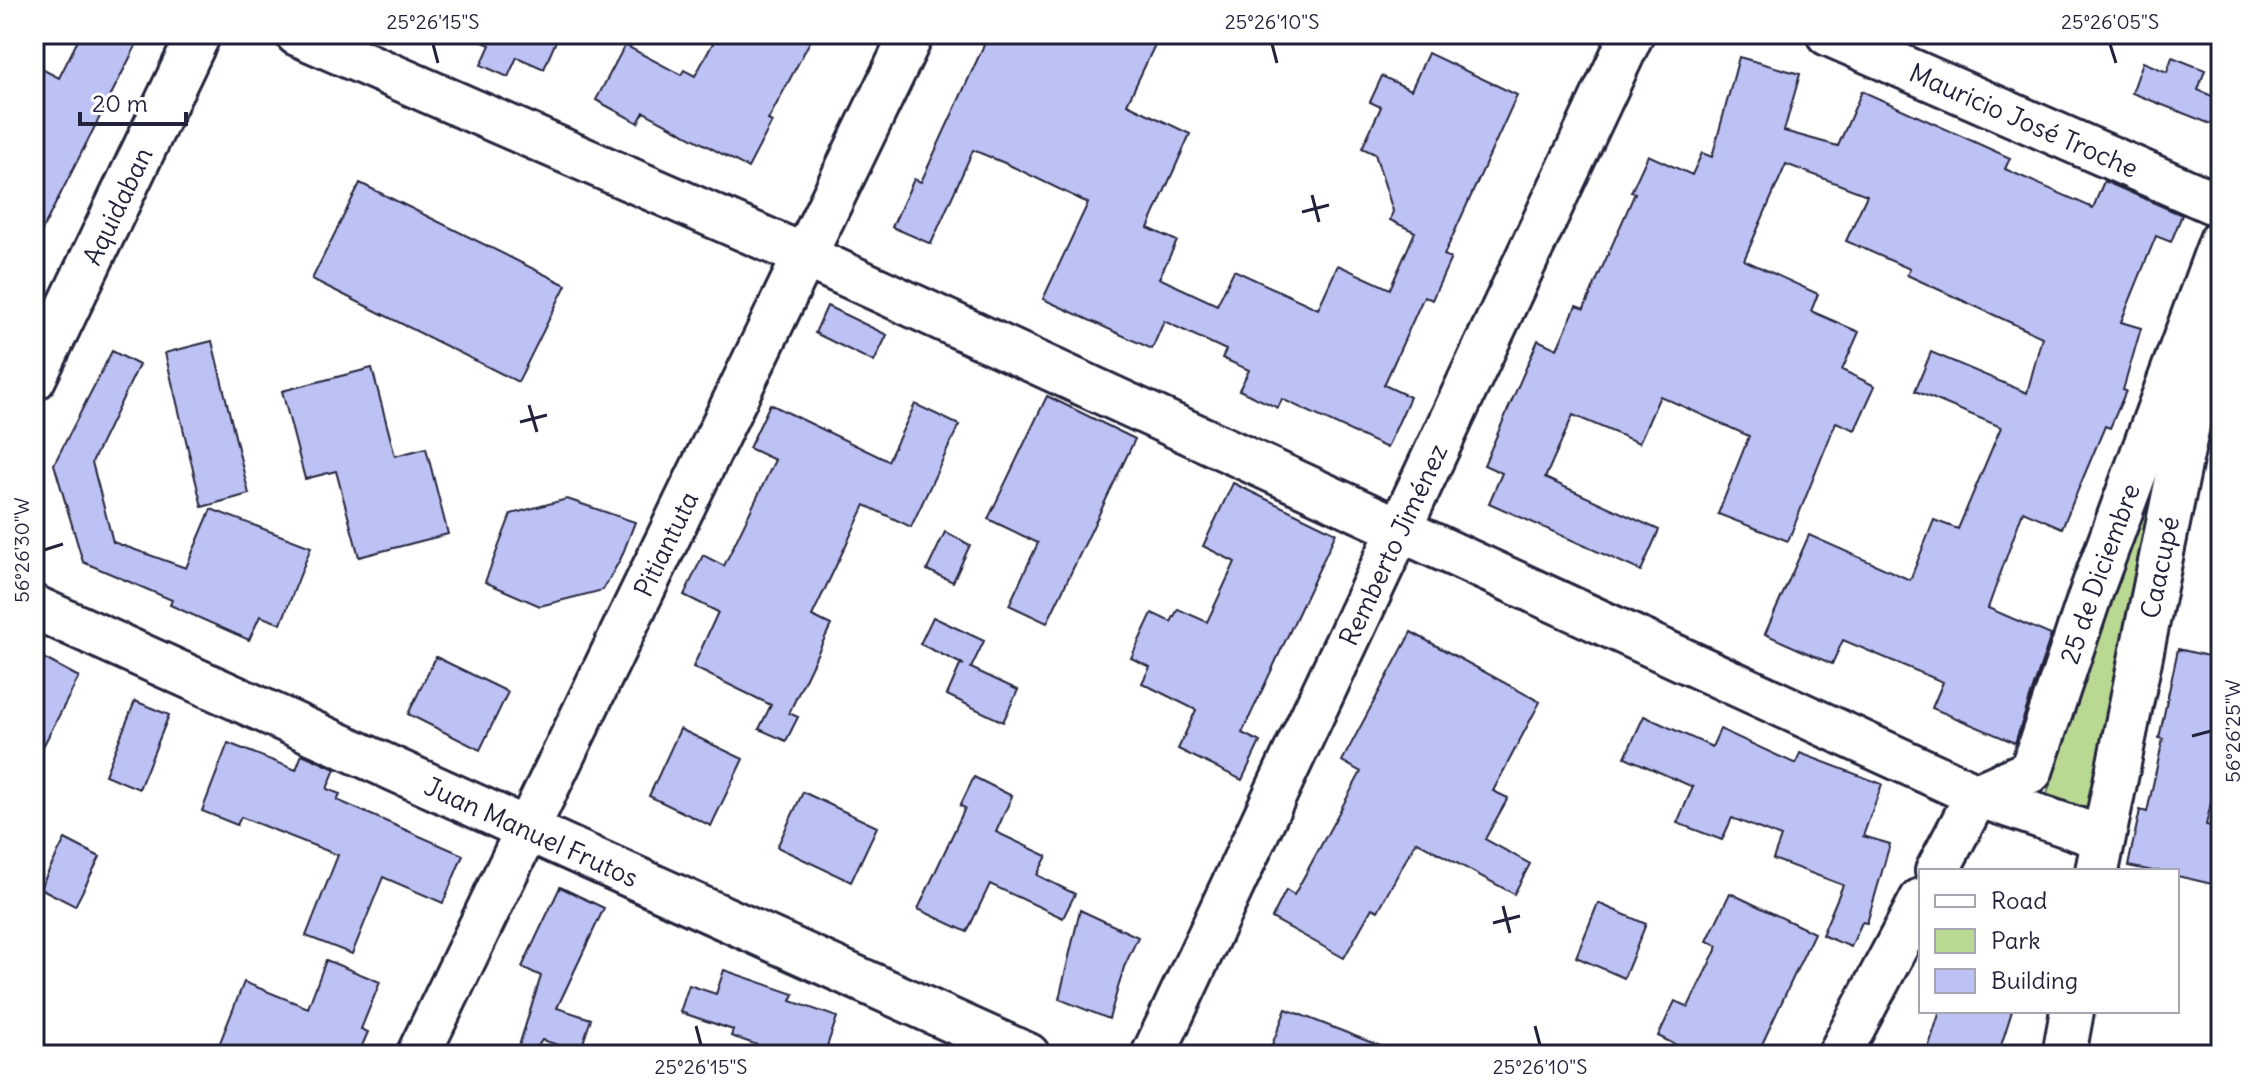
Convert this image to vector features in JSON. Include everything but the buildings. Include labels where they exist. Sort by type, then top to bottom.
[{"type":"street","name":"Aquidaban","points":[[34,379],[199,34]]},
{"type":"street","points":[[297,34],[805,256],[2100,854]]},
{"type":"street","name":"Pitiantuta","points":[[418,1055],[912,34]]},
{"type":"street","name":"Remberto Jiménez","points":[[1153,1055],[1632,34]]},
{"type":"street","name":"Mauricio José Troche","points":[[1828,34],[2221,206]]},
{"type":"street","name":"25 de Diciembre","points":[[1977,795],[2031,771],[2093,587],[2221,240]]},
{"type":"street","name":"Caacupé","points":[[2100,854],[2221,263]]},
{"type":"street","name":"Juan Manuel Frutos","points":[[34,607],[1028,1055]]},
{"type":"street","points":[[1938,869],[1977,795]]},
{"type":"street","points":[[1839,1055],[1919,904]]},
{"type":"street","points":[[2064,1055],[2072,1013]]},
{"type":"green space","points":[[2174,401],[2090,812],[2046,797]]}]
